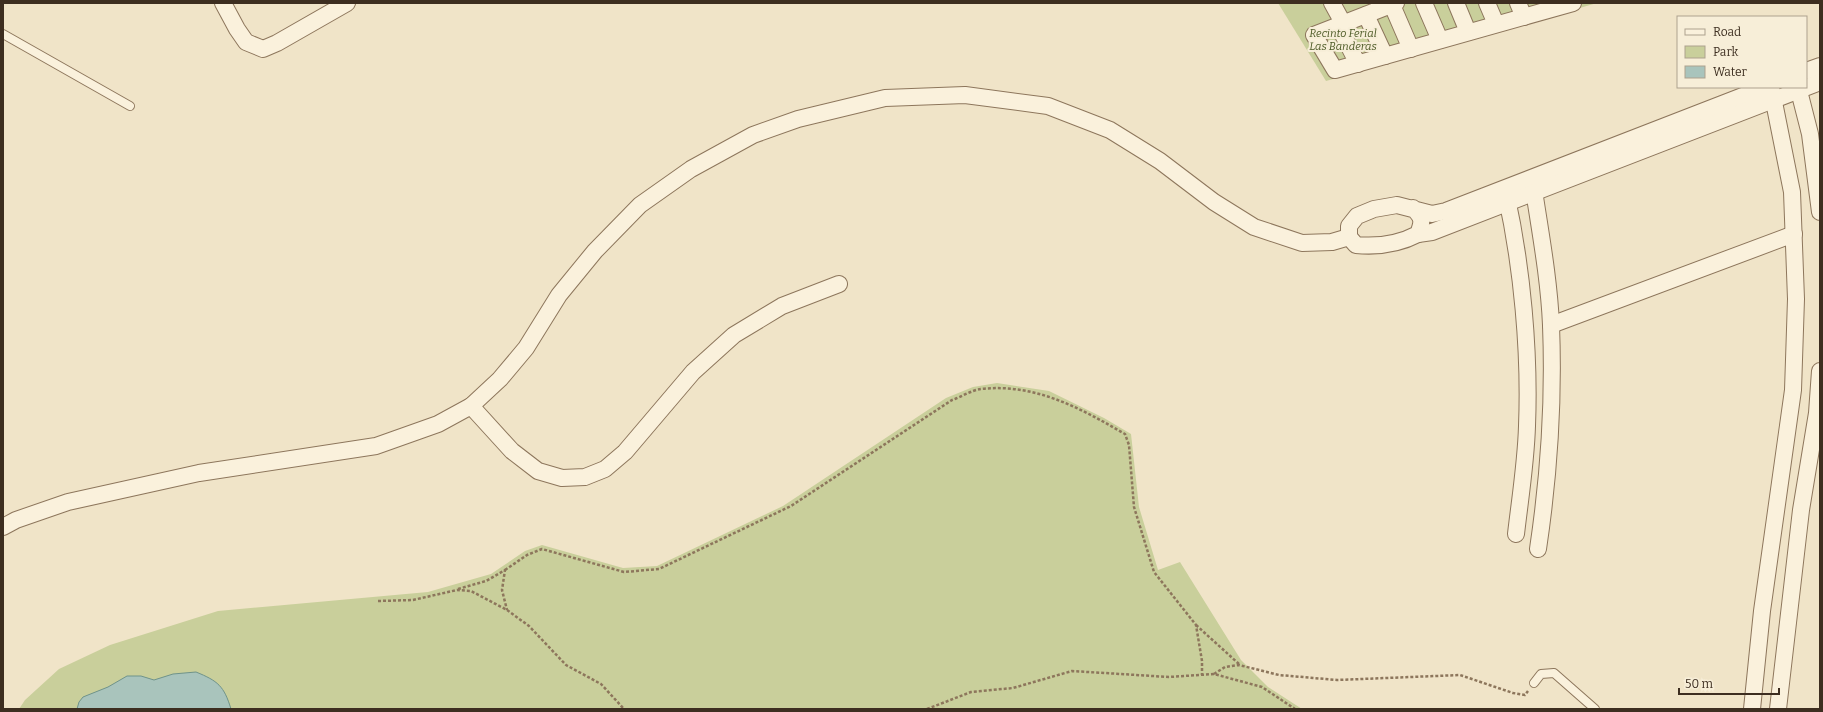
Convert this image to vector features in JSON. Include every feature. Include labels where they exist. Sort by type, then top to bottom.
[{"type":"street","points":[[223,3],[246,42],[263,49],[278,43],[347,3]]},
{"type":"street","points":[[1332,3],[1358,64]]},
{"type":"street","points":[[1424,3],[1440,40]]},
{"type":"street","points":[[1456,3],[1468,32]]},
{"type":"street","points":[[1487,3],[1496,24]]},
{"type":"street","points":[[1411,48],[1394,4],[1371,10],[1314,35],[1335,70],[1496,24],[1521,10],[1573,3]]},
{"type":"street","points":[[1371,10],[1385,56]]},
{"type":"street","points":[[1807,71],[1820,66]]},
{"type":"street","points":[[1807,86],[1820,82]]},
{"type":"street","points":[[1506,196],[1432,214],[1397,205],[1374,208],[1357,216],[1349,226],[1349,237],[1356,245],[1375,246],[1409,239],[1418,234],[1432,232],[1506,196],[1770,91],[1798,89],[1810,134],[1820,212]]},
{"type":"street","points":[[1752,709],[1761,619],[1793,390],[1796,299],[1792,192],[1770,91]]},
{"type":"street","points":[[3,527],[16,520],[68,502],[199,473],[376,446],[438,424],[471,406],[500,379],[526,348],[559,295],[595,251],[640,205],[691,169],[753,135],[798,119],[885,98],[965,95],[1048,106],[1110,130],[1160,161],[1214,202],[1254,227],[1302,243],[1332,242],[1349,237]]},
{"type":"street","points":[[1533,185],[1551,325],[1550,428],[1546,496],[1538,549]]},
{"type":"street","points":[[1506,196],[1515,243],[1525,330],[1527,426],[1516,534]]},
{"type":"street","points":[[1413,208],[1421,216],[1422,225],[1418,234]]},
{"type":"street","points":[[1551,325],[1794,234]]},
{"type":"street","points":[[471,406],[512,451],[538,471],[562,478],[585,477],[605,469],[625,452],[694,372],[734,335],[782,306],[839,284]]},
{"type":"street","points":[[1778,709],[1801,510],[1817,413],[1820,371]]},
{"type":"street","points":[[1527,426],[1550,428]]},
{"type":"street","points":[[1778,506],[1801,510]]},
{"type":"lane","points":[[3,34],[130,106]]},
{"type":"lane","points":[[1534,683],[1541,674],[1554,673],[1596,709]]},
{"type":"path","points":[[378,601],[413,600],[457,590],[486,581],[527,555],[542,549],[624,572],[659,569],[791,506],[952,400],[980,389],[1010,389],[1050,396],[1092,415],[1125,434],[1129,445],[1134,507],[1154,572],[1196,625],[1239,665]]},
{"type":"path","points":[[505,570],[502,590],[507,610]]},
{"type":"path","points":[[457,590],[471,591],[507,610],[530,626],[566,665],[601,684],[624,709]]},
{"type":"path","points":[[1196,625],[1202,661],[1202,675]]},
{"type":"path","points":[[1214,674],[1225,667],[1239,665],[1279,675],[1337,680],[1460,675],[1513,693],[1525,695],[1534,683]]},
{"type":"path","points":[[927,709],[971,692],[1013,688],[1072,671],[1169,677],[1214,674],[1262,687],[1295,709]]},
{"type":"green space","name":"Recinto Ferial Las Banderas","points":[[1278,3],[1597,3],[1326,81]]},
{"type":"green space","points":[[997,383],[1049,391],[1104,418],[1131,434],[1139,507],[1158,570],[1180,562],[1241,660],[1268,687],[1302,709],[19,709],[25,700],[59,669],[110,645],[218,611],[428,592],[491,574],[525,551],[542,545],[623,568],[657,566],[783,506],[946,398],[973,387]]},
{"type":"water","points":[[196,672],[210,678],[219,685],[226,695],[231,709],[77,709],[79,702],[83,697],[108,687],[127,676],[141,676],[154,680],[173,674]]}]
